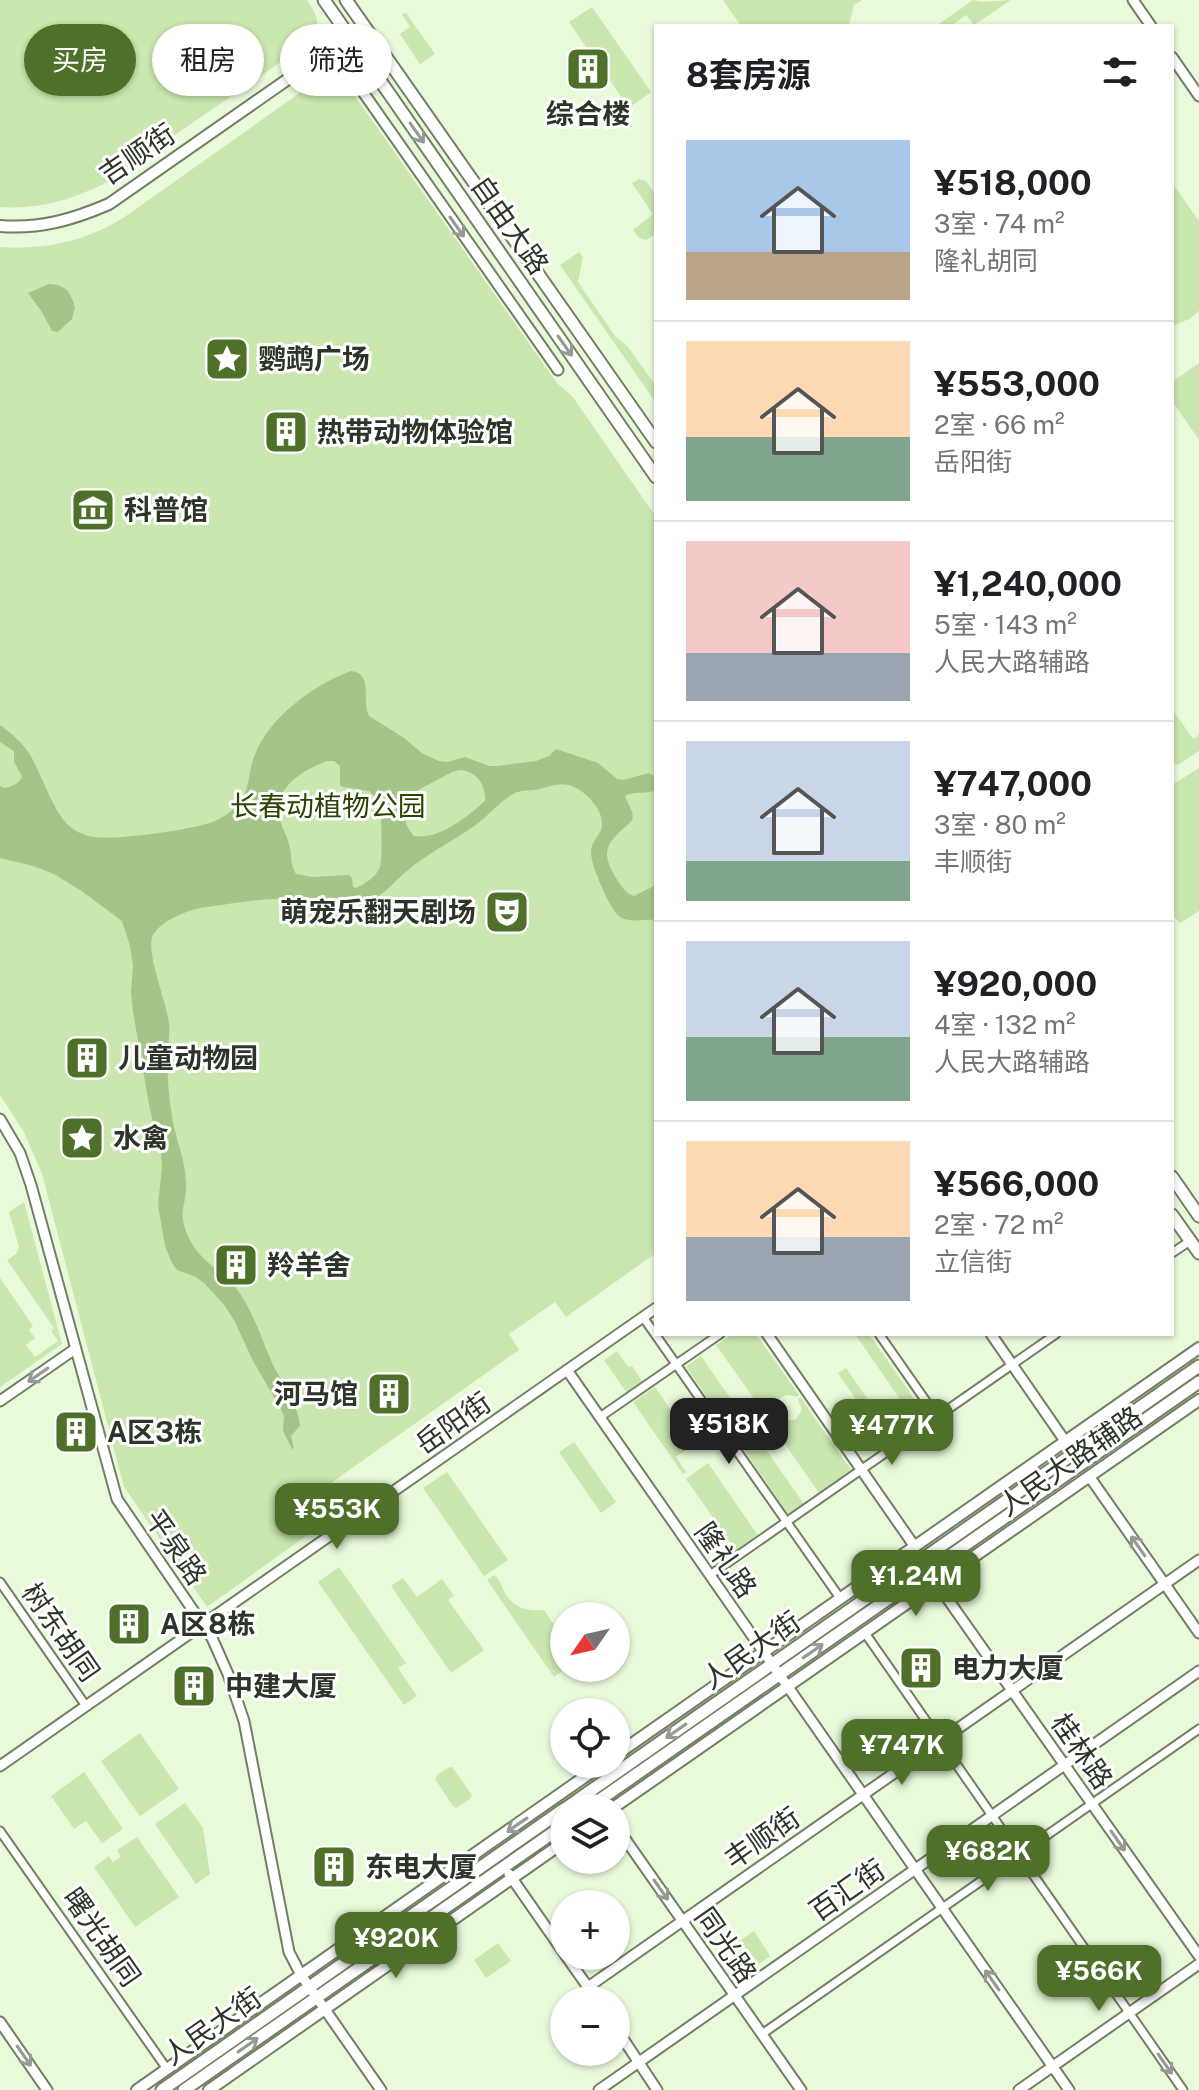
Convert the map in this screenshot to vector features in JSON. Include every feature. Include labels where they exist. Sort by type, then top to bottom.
[{"type":"main road","name":"自由大路","points":[[324,0],[341,24]]},
{"type":"main road","name":"自由大路","points":[[346,0],[363,24]]},
{"type":"main road","name":"自由大路","points":[[392,66],[654,439]]},
{"type":"main road","name":"吉顺街","points":[[0,226],[30,227],[62,222],[109,204],[280,84]]},
{"type":"main road","name":"自由大路","points":[[391,96],[654,474]]},
{"type":"main road","points":[[1174,1180],[1199,1216]]},
{"type":"main road","points":[[1174,1218],[1199,1253]]},
{"type":"main road","points":[[630,1745],[1199,1348]]},
{"type":"main road","name":"人民大街","points":[[586,1794],[1199,1366]]},
{"type":"main road","name":"人民大街","points":[[608,1794],[1199,1382]]},
{"type":"main road","name":"人民大路辅路","points":[[630,1796],[1199,1400]]},
{"type":"main road","points":[[137,2090],[583,1778]]},
{"type":"main road","name":"人民大街","points":[[184,2090],[550,1820]]},
{"type":"main road","name":"人民大街","points":[[162,2090],[550,1835]]},
{"type":"main road","points":[[209,2090],[550,1852]]},
{"type":"street","points":[[1133,0],[1150,24]]},
{"type":"street","points":[[1174,60],[1199,96]]},
{"type":"street","points":[[366,96],[558,370]]},
{"type":"street","name":"平泉路","points":[[0,1119],[15,1141],[26,1168],[117,1499],[203,1624],[220,1654],[237,1697],[289,1952],[301,1975],[381,2090]]},
{"type":"street","points":[[1174,1252],[1190,1241]]},
{"type":"street","name":"岳阳街","points":[[0,1766],[654,1309]]},
{"type":"street","points":[[643,1317],[654,1332]]},
{"type":"street","points":[[657,1336],[840,1598]]},
{"type":"street","points":[[600,1417],[717,1336]]},
{"type":"street","points":[[768,1336],[915,1547]]},
{"type":"street","points":[[880,1336],[937,1417]]},
{"type":"street","points":[[992,1336],[1065,1441]]},
{"type":"street","points":[[710,1575],[1053,1336]]},
{"type":"street","points":[[0,1401],[75,1349]]},
{"type":"street","name":"隆礼路","points":[[567,1370],[1069,2090]]},
{"type":"street","points":[[1089,1476],[1199,1633]]},
{"type":"street","name":"丰顺街","points":[[589,1986],[1199,1560]]},
{"type":"street","name":"桂林路","points":[[928,1571],[1199,1956]]},
{"type":"street","name":"树东胡同","points":[[0,1582],[86,1706]]},
{"type":"street","points":[[865,1633],[1183,2090]]},
{"type":"street","name":"百汇街","points":[[599,2090],[1199,1671]]},
{"type":"street","points":[[762,2034],[1199,1729]]},
{"type":"street","name":"曙光胡同","points":[[0,1831],[167,2069]]},
{"type":"street","name":"同光路","points":[[630,1846],[801,2090]]},
{"type":"street","points":[[504,1867],[550,1933]]},
{"type":"street","points":[[1019,2090],[1199,1964]]},
{"type":"street","points":[[0,2022],[47,2090]]},
{"type":"street","points":[[630,2049],[657,2090]]},
{"type":"green space","points":[[0,0],[307,0],[317,24],[280,24],[280,62],[264,73],[264,24],[152,24],[152,96],[231,96],[104,184],[54,203],[0,207]]},
{"type":"green space","points":[[723,0],[862,0],[854,5],[849,24],[740,24]]},
{"type":"green space","points":[[973,0],[1011,0],[975,24],[966,15],[954,24],[939,24]]},
{"type":"green space","points":[[592,7],[651,92],[629,108],[594,52],[591,54],[569,22]]},
{"type":"green space","points":[[406,13],[435,54],[420,64],[400,34],[410,27],[402,14]]},
{"type":"green space","name":"长春动植物公园","points":[[295,96],[355,96],[557,383],[572,396],[654,514],[654,1254],[566,1317],[555,1302],[509,1334],[519,1350],[314,1495],[330,1519],[207,1607],[124,1487],[42,1174],[24,1132],[0,1095],[0,247],[34,247],[66,242],[111,225]]},
{"type":"green space","points":[[639,179],[646,181],[654,192],[654,235],[646,240],[639,238],[633,230],[653,214],[632,183]]},
{"type":"green space","points":[[1174,186],[1199,221],[1199,311],[1174,325]]},
{"type":"green space","points":[[579,252],[583,257],[578,282],[615,336],[628,347],[654,383],[654,400],[560,265]]},
{"type":"green space","points":[[1199,363],[1199,440],[1174,404],[1174,381]]},
{"type":"green space","points":[[1174,712],[1193,739],[1199,735],[1199,751],[1178,765],[1174,763]]},
{"type":"green space","points":[[1199,768],[1199,911],[1180,923],[1174,917],[1174,784]]},
{"type":"green space","points":[[24,1202],[62,1344],[0,1387],[0,1278],[33,1326],[29,1330],[35,1338],[26,1345],[35,1357],[58,1341],[51,1331],[54,1328],[7,1260],[16,1254],[19,1247],[9,1212]]},
{"type":"green space","points":[[730,1336],[757,1336],[799,1395],[781,1398],[775,1411],[767,1417],[716,1345]]},
{"type":"green space","points":[[856,1336],[870,1336],[927,1417],[917,1424]]},
{"type":"green space","points":[[617,1351],[642,1381],[627,1393],[604,1360]]},
{"type":"green space","points":[[701,1356],[751,1428],[736,1439],[686,1367]]},
{"type":"green space","points":[[846,1368],[896,1440],[888,1446],[838,1373]]},
{"type":"green space","points":[[655,1387],[694,1444],[676,1457],[686,1472],[683,1474],[633,1402]]},
{"type":"green space","points":[[800,1397],[851,1470],[819,1493],[768,1420],[776,1414],[783,1421],[795,1420],[802,1410]]},
{"type":"green space","points":[[753,1431],[804,1504],[788,1514],[738,1441]]},
{"type":"green space","points":[[574,1442],[616,1502],[601,1513],[559,1452]]},
{"type":"green space","points":[[708,1463],[759,1537],[737,1552],[686,1479]]},
{"type":"green space","points":[[447,1472],[508,1560],[484,1576],[423,1488]]},
{"type":"green space","points":[[339,1567],[406,1663],[398,1668],[417,1696],[404,1705],[318,1582]]},
{"type":"green space","points":[[494,1575],[516,1605],[544,1610],[550,1619],[550,1671],[487,1580]]},
{"type":"green space","points":[[403,1578],[417,1597],[442,1579],[454,1596],[448,1600],[484,1650],[451,1673],[391,1586]]},
{"type":"green space","points":[[140,1733],[179,1789],[140,1816],[101,1761]]},
{"type":"green space","points":[[452,1767],[472,1795],[456,1808],[435,1779],[442,1771]]},
{"type":"green space","points":[[84,1772],[123,1829],[102,1843],[86,1821],[74,1829],[51,1796]]},
{"type":"green space","points":[[185,1803],[203,1828],[210,1874],[196,1884],[155,1824]]},
{"type":"green space","points":[[137,1837],[179,1897],[135,1927],[94,1867],[109,1856],[113,1862],[121,1857],[117,1850]]},
{"type":"green space","points":[[754,1931],[770,1956],[752,1969],[735,1944]]},
{"type":"green space","points":[[498,1943],[511,1961],[486,1978],[474,1960]]},
{"type":"shaded area","points":[[49,284],[66,290],[75,307],[72,319],[58,332],[52,331],[28,293]]},
{"type":"shaded area","points":[[351,671],[358,673],[365,682],[369,716],[423,754],[439,761],[465,757],[497,766],[536,761],[549,756],[556,749],[598,763],[617,779],[649,773],[654,776],[654,790],[625,796],[633,817],[612,841],[607,858],[628,893],[634,896],[654,886],[654,920],[628,920],[620,917],[611,906],[601,886],[591,852],[601,830],[599,811],[585,794],[563,784],[520,791],[509,796],[478,823],[423,859],[380,895],[367,901],[327,905],[273,899],[200,908],[168,921],[153,935],[152,953],[169,1024],[170,1102],[185,1172],[184,1225],[197,1251],[236,1288],[252,1315],[296,1410],[300,1426],[291,1436],[292,1449],[283,1431],[281,1409],[225,1306],[196,1277],[177,1270],[165,1246],[158,1205],[161,1152],[150,1110],[133,1012],[133,965],[122,921],[54,874],[0,858],[0,786],[12,786],[22,776],[14,762],[14,751],[0,742],[0,725],[27,751],[60,814],[74,830],[105,838],[155,834],[204,824],[234,809],[243,798],[254,757],[270,729],[307,694]],"holes":[[[334,761],[340,766],[340,785],[369,791],[380,802],[380,867],[370,880],[356,888],[349,875],[312,877],[296,874],[280,817],[282,794],[293,780],[309,769]],[[466,771],[479,780],[485,801],[443,831],[414,836],[405,820],[403,801],[452,772]]]},
{"type":"shaded area","name":"水禽","points":[[78,1115],[93,1135],[97,1151],[94,1157],[84,1157],[70,1140]]},
{"type":"place","name":"综合楼","points":[[588,69]]},
{"type":"place","name":"鹦鹉广场","points":[[227,359]]},
{"type":"place","name":"热带动物体验馆","points":[[286,432]]},
{"type":"place","name":"科普馆","points":[[93,510]]},
{"type":"place","name":"萌宠乐翻天剧场","points":[[507,912]]},
{"type":"place","name":"儿童动物园","points":[[87,1058]]},
{"type":"place","name":"水禽","points":[[82,1138]]},
{"type":"place","name":"羚羊舍","points":[[236,1265]]},
{"type":"place","name":"河马馆","points":[[389,1394]]},
{"type":"place","name":"A区3栋","points":[[76,1432]]},
{"type":"place","name":"A区8栋","points":[[129,1624]]},
{"type":"place","name":"电力大厦","points":[[921,1668]]},
{"type":"place","name":"中建大厦","points":[[194,1686]]},
{"type":"place","name":"东电大厦","points":[[334,1867]]}]
